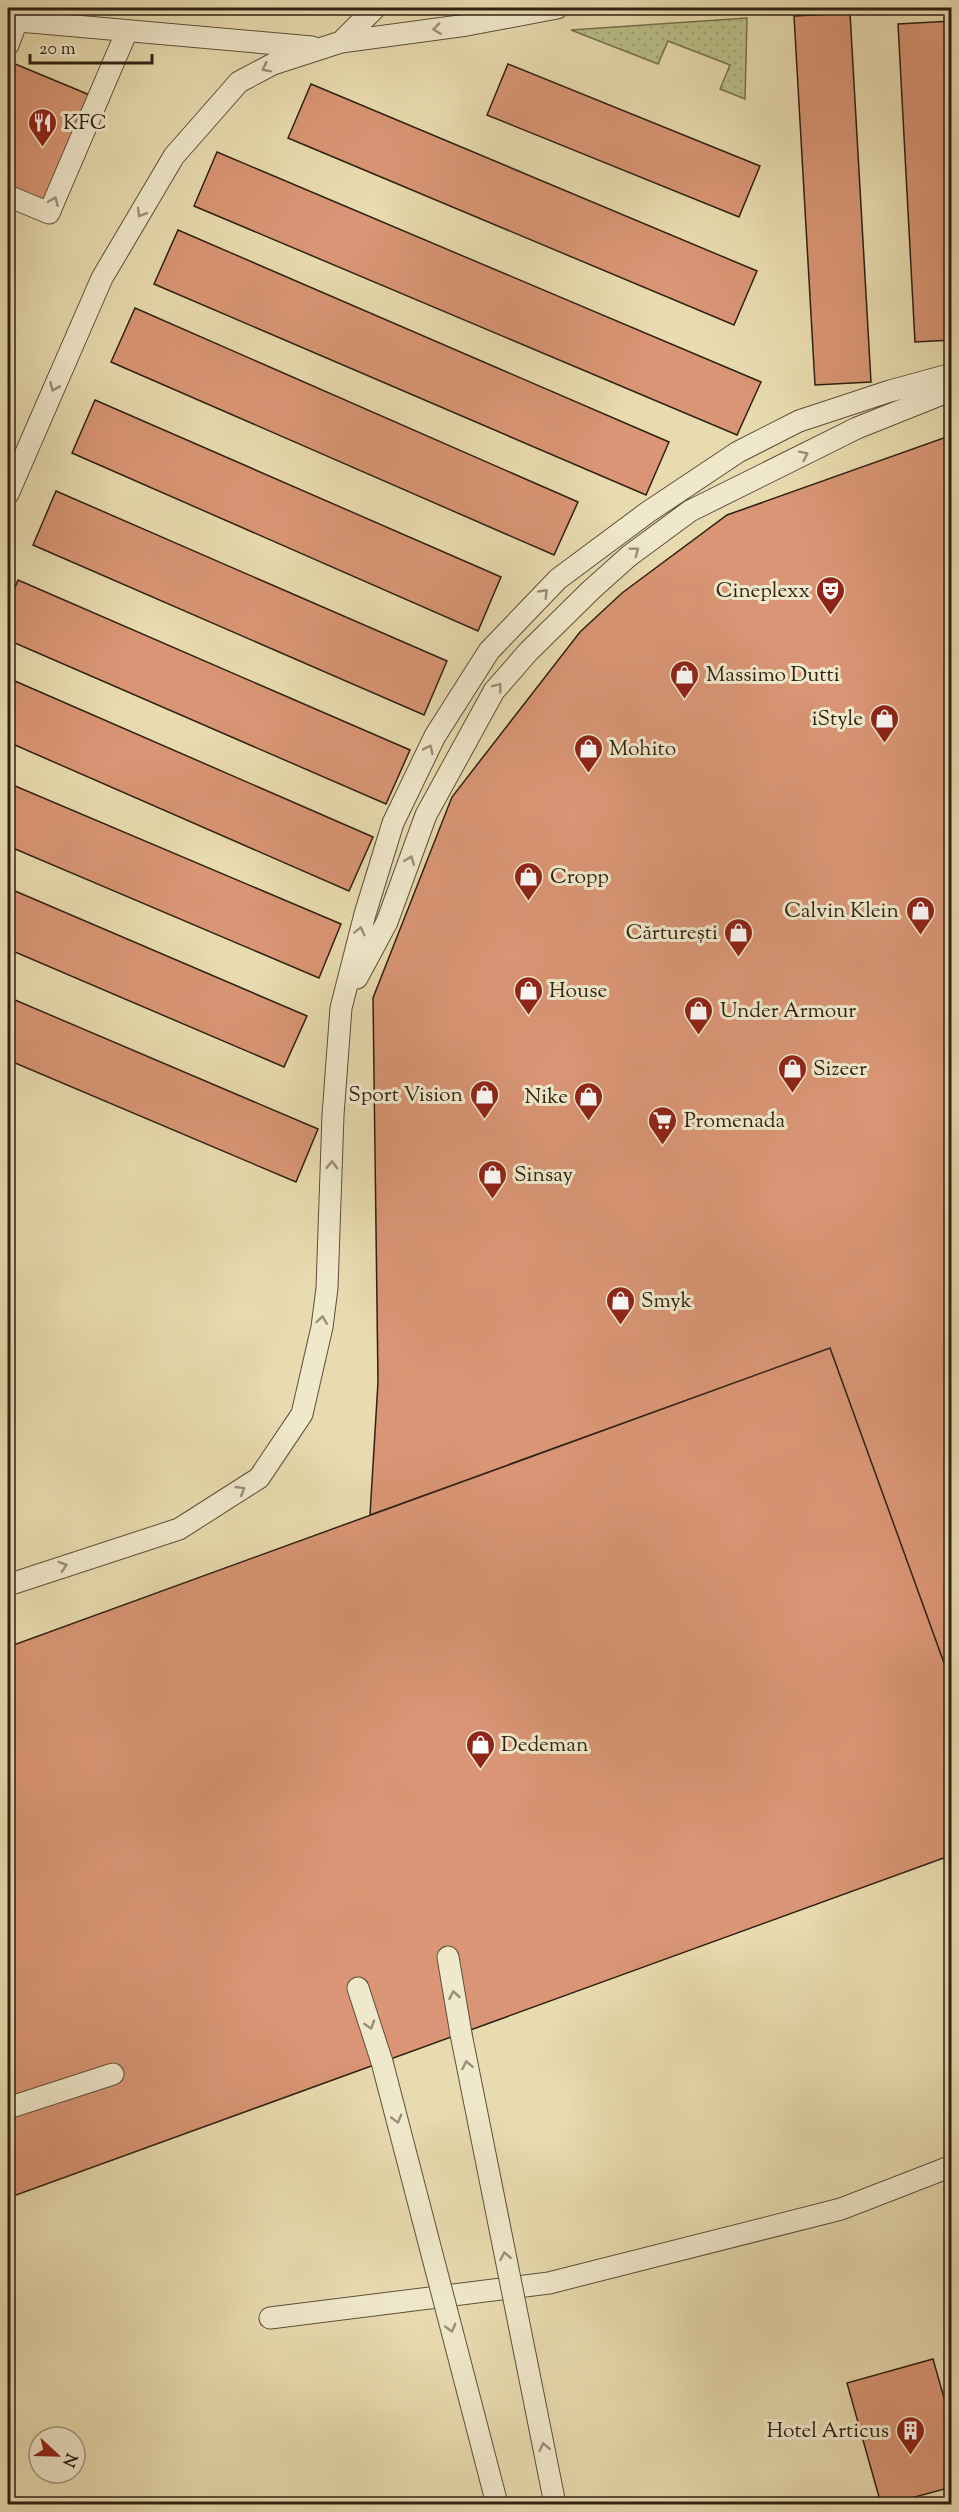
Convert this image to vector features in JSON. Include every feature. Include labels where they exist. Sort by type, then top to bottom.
[{"type":"lane","points":[[8,45],[12,20],[127,31],[331,45],[375,8]]},
{"type":"lane","points":[[8,494],[102,278],[174,156],[239,82],[273,64],[331,45],[467,25],[556,8]]},
{"type":"lane","points":[[8,196],[49,213],[127,31]]},
{"type":"lane","points":[[8,1585],[179,1528],[259,1478],[302,1414],[322,1327],[327,1288],[333,1115],[341,1008],[364,914],[393,823],[435,736],[489,651],[558,579],[648,512],[738,452],[799,422],[890,391],[951,374]]},
{"type":"lane","points":[[341,1008],[387,922],[426,815],[441,785],[494,691],[528,652],[629,556],[690,512],[857,428],[951,390]]},
{"type":"lane","points":[[448,1957],[461,2034],[555,2505]]},
{"type":"lane","points":[[358,1988],[382,2062],[497,2505]]},
{"type":"lane","points":[[8,2108],[112,2074]]},
{"type":"lane","points":[[270,2318],[549,2283],[841,2209],[951,2166]]},
{"type":"green space","points":[[747,18],[745,99],[720,89],[730,65],[668,41],[658,64],[571,30]]},
{"type":"building","points":[[850,13],[871,382],[815,385],[794,16]]},
{"type":"building","points":[[952,21],[952,340],[915,342],[898,24]]},
{"type":"building","name":"KFC","points":[[8,61],[97,98],[49,213],[8,196]]},
{"type":"building","points":[[508,64],[760,166],[739,217],[487,115]]},
{"type":"building","points":[[311,84],[757,271],[734,325],[288,138]]},
{"type":"building","points":[[217,152],[761,382],[737,435],[194,206]]},
{"type":"building","points":[[178,230],[669,442],[646,495],[154,284]]},
{"type":"building","points":[[135,308],[578,502],[554,555],[111,362]]},
{"type":"building","points":[[95,400],[501,577],[478,631],[72,453]]},
{"type":"building","name":"Promenada","points":[[952,435],[952,1685],[830,1348],[370,1515],[378,1382],[373,998],[452,797],[580,632],[622,593],[727,515]]},
{"type":"building","points":[[56,491],[447,661],[424,715],[33,545]]},
{"type":"building","points":[[18,580],[410,750],[386,804],[8,640],[8,605]]},
{"type":"building","points":[[8,678],[373,837],[349,891],[8,742]]},
{"type":"building","points":[[8,783],[341,924],[319,978],[8,846]]},
{"type":"building","points":[[8,888],[307,1016],[284,1067],[8,949]]},
{"type":"building","points":[[8,997],[318,1129],[296,1182],[8,1060]]},
{"type":"building","name":"Dedeman","points":[[830,1348],[952,1685],[952,1855],[8,2198],[8,1647]]},
{"type":"building","name":"Hotel Articus","points":[[933,2359],[952,2426],[952,2487],[889,2504],[881,2504],[847,2383]]},
{"type":"place","name":"KFC","points":[[42,148]]},
{"type":"place","name":"Cineplexx","points":[[831,616]]},
{"type":"place","name":"Massimo Dutti","points":[[685,700]]},
{"type":"place","name":"iStyle","points":[[884,744]]},
{"type":"place","name":"Mohito","points":[[588,774]]},
{"type":"place","name":"Cropp","points":[[529,902]]},
{"type":"place","name":"Calvin Klein","points":[[920,936]]},
{"type":"place","name":"Cărturești","points":[[739,958]]},
{"type":"place","name":"House","points":[[528,1016]]},
{"type":"place","name":"Under Armour","points":[[699,1036]]},
{"type":"place","name":"Sizeer","points":[[792,1094]]},
{"type":"place","name":"Sport Vision","points":[[484,1120]]},
{"type":"place","name":"Nike","points":[[589,1122]]},
{"type":"place","name":"Promenada","points":[[663,1146]]},
{"type":"place","name":"Sinsay","points":[[493,1200]]},
{"type":"place","name":"Smyk","points":[[620,1326]]},
{"type":"place","name":"Dedeman","points":[[480,1770]]},
{"type":"place","name":"Hotel Articus","points":[[910,2456]]}]
